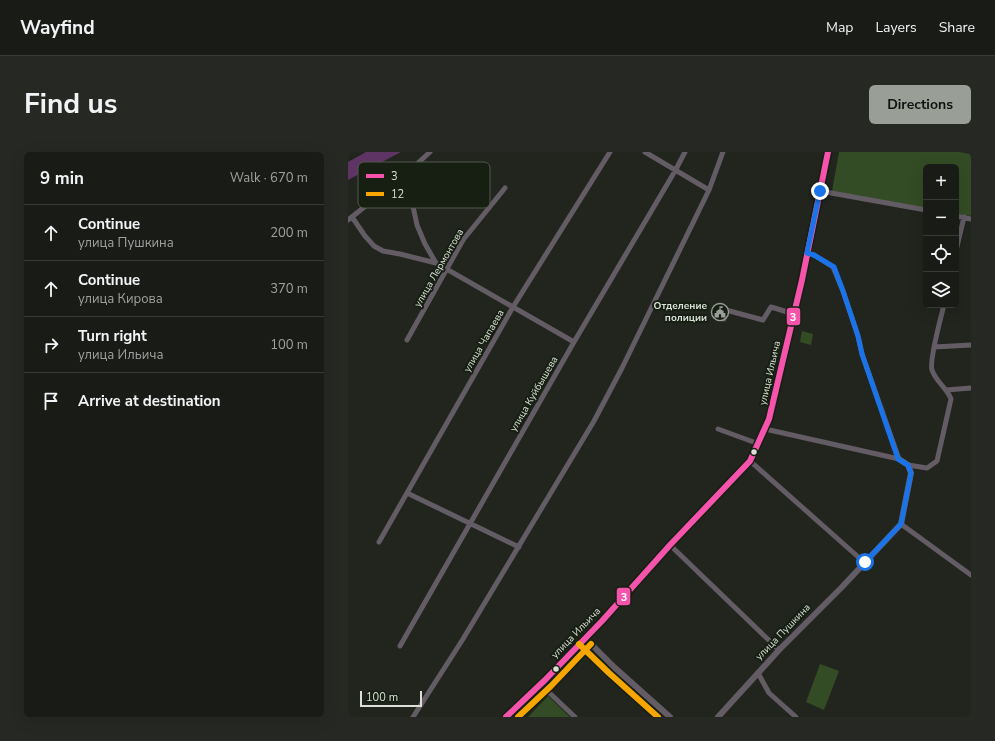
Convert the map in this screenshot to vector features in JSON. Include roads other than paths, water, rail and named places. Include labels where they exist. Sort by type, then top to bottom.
[{"type":"street","points":[[419,162],[430,152]]},
{"type":"street","name":"улица Чапаева","points":[[379,542],[513,307],[610,152]]},
{"type":"street","points":[[645,152],[709,190]]},
{"type":"street","name":"улица Куйбышева","points":[[400,646],[469,523],[685,152]]},
{"type":"street","points":[[414,717],[575,454],[619,374],[709,190],[723,152]]},
{"type":"street","name":"улица Ильича","points":[[506,717],[585,638],[750,461],[769,419],[794,314],[828,152]]},
{"type":"street","name":"улица Лермонтова","points":[[490,207],[505,188]]},
{"type":"street","points":[[820,191],[923,209]]},
{"type":"street","points":[[364,208],[350,219],[374,246],[383,251],[436,263],[574,342]]},
{"type":"street","points":[[413,208],[417,225],[425,244],[436,263]]},
{"type":"street","name":"улица Лермонтова","points":[[407,340],[463,240],[489,208]]},
{"type":"street","points":[[959,216],[971,218]]},
{"type":"street","points":[[959,238],[964,217]]},
{"type":"street","points":[[807,253],[814,255],[834,267],[898,459]]},
{"type":"street","points":[[724,319],[726,310],[763,320],[771,307],[794,314]]},
{"type":"street","points":[[765,429],[898,459],[908,465],[927,468],[937,461],[951,399],[932,369],[934,347],[943,308]]},
{"type":"street","points":[[934,347],[971,345]]},
{"type":"street","points":[[946,390],[971,388]]},
{"type":"street","points":[[718,429],[759,444]]},
{"type":"street","points":[[750,461],[865,562]]},
{"type":"street","points":[[908,465],[911,473],[901,524],[971,575]]},
{"type":"street","points":[[407,493],[519,547]]},
{"type":"street","name":"улица Пушкина","points":[[718,717],[779,650],[901,524]]},
{"type":"street","points":[[670,546],[779,650]]},
{"type":"street","points":[[585,638],[614,667],[670,717]]},
{"type":"street","points":[[758,673],[769,693],[796,717]]},
{"type":"street","points":[[540,684],[575,717]]},
{"type":"place","name":"Отделение полиции","points":[[720,312]]}]
